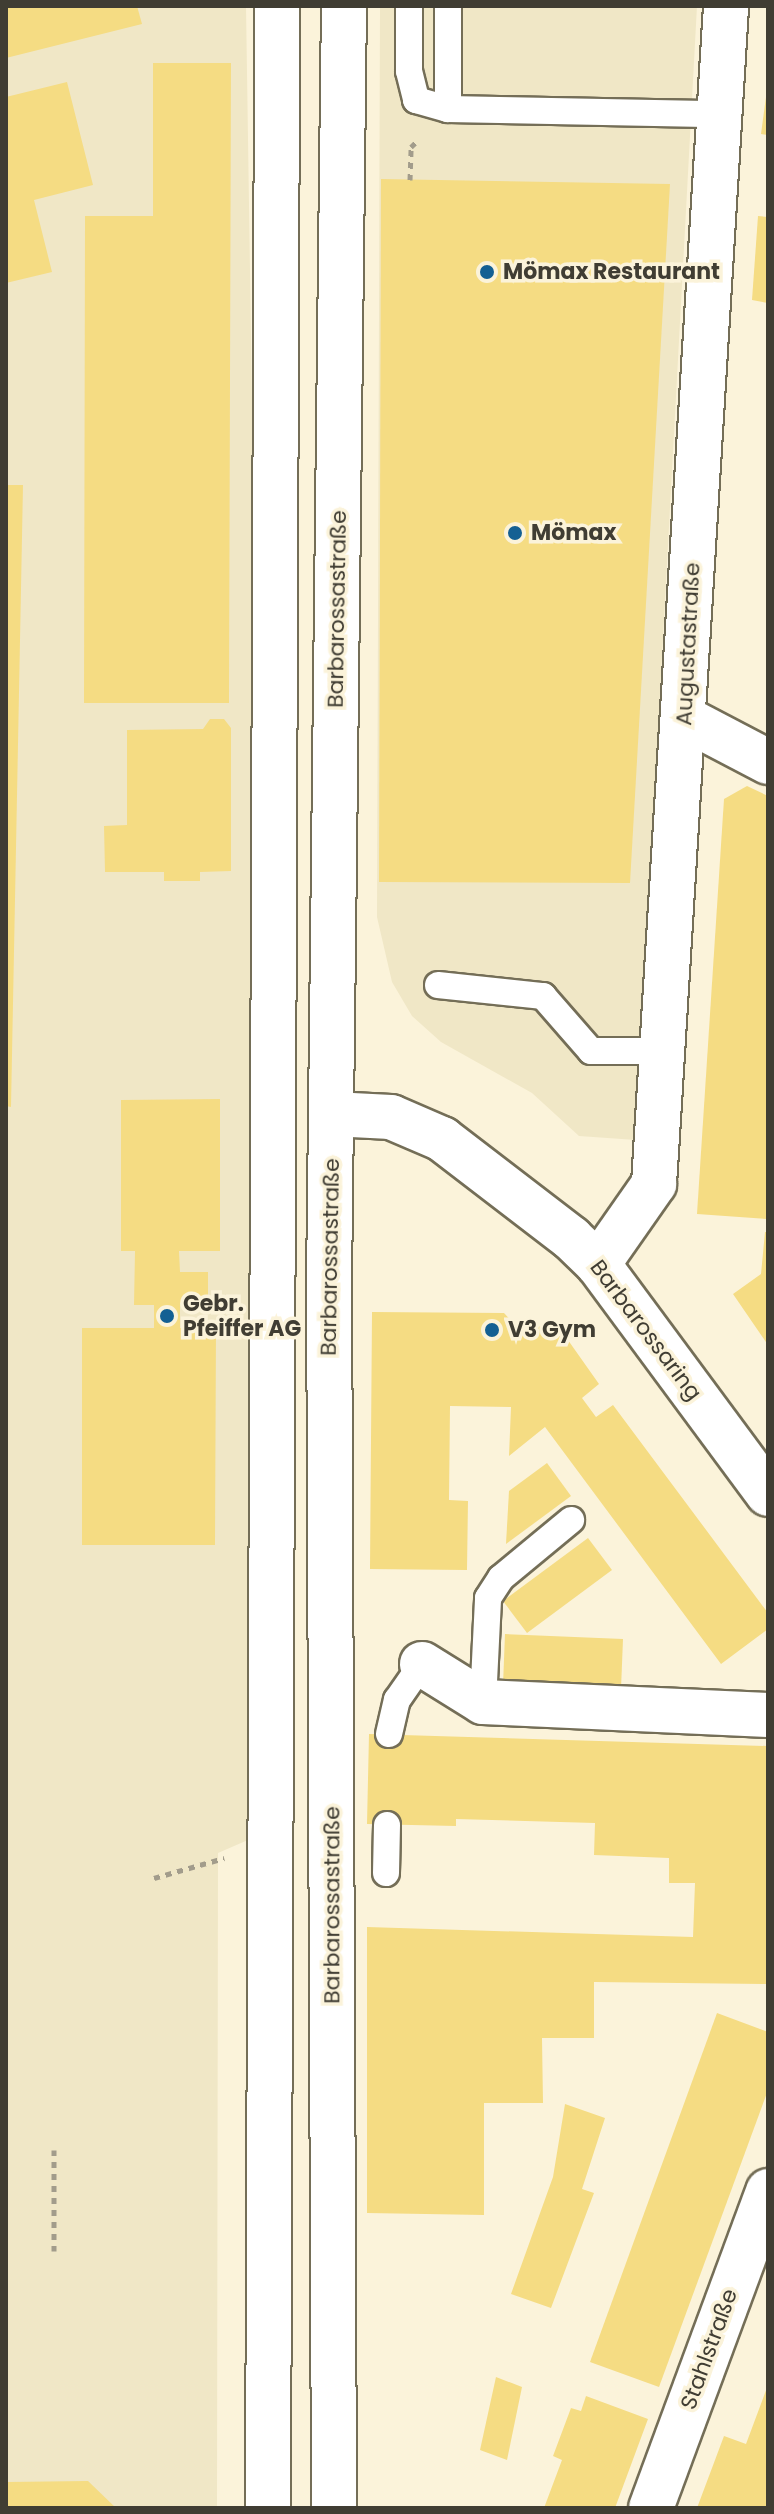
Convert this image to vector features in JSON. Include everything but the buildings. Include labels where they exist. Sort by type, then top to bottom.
[{"type":"main road","points":[[268,2508],[277,6]]},
{"type":"main road","name":"Barbarossastraße","points":[[334,2508],[332,1114],[344,6]]},
{"type":"main road","name":"Augustastraße","points":[[598,1264],[654,1184],[726,6]]},
{"type":"main road","points":[[684,718],[768,762]]},
{"type":"main road","name":"Barbarossaring","points":[[273,1113],[391,1117],[442,1139],[500,1178],[598,1264],[768,1494]]},
{"type":"main road","points":[[422,1664],[483,1702],[768,1715]]},
{"type":"main road","name":"Stahlstraße","points":[[651,2508],[768,2191]]},
{"type":"lane","points":[[409,6],[409,71],[416,100],[448,109],[719,114]]},
{"type":"lane","points":[[448,6],[448,109]]},
{"type":"lane","points":[[438,985],[543,996],[591,1051],[663,1051]]},
{"type":"lane","points":[[483,1702],[488,1598],[501,1578],[571,1520]]},
{"type":"lane","points":[[389,1734],[397,1700],[422,1664]]},
{"type":"lane","points":[[386,1873],[387,1825]]},
{"type":"path","points":[[154,1878],[229,1856]]},
{"type":"path","points":[[54,2150],[54,2251]]},
{"type":"shaded area","points":[[6,6],[246,6],[260,930],[264,1833],[218,1853],[217,2508],[6,2508]]},
{"type":"shaded area","name":"Mömax","points":[[380,6],[697,6],[636,1140],[579,1136],[532,1093],[441,1042],[412,1016],[392,982],[377,917]]},
{"type":"place","name":"Mömax Restaurant","points":[[487,272]]},
{"type":"place","name":"Mömax","points":[[515,533]]},
{"type":"place","name":"Gebr. Pfeiffer AG","points":[[167,1316]]},
{"type":"place","name":"V3 Gym","points":[[492,1330]]}]
